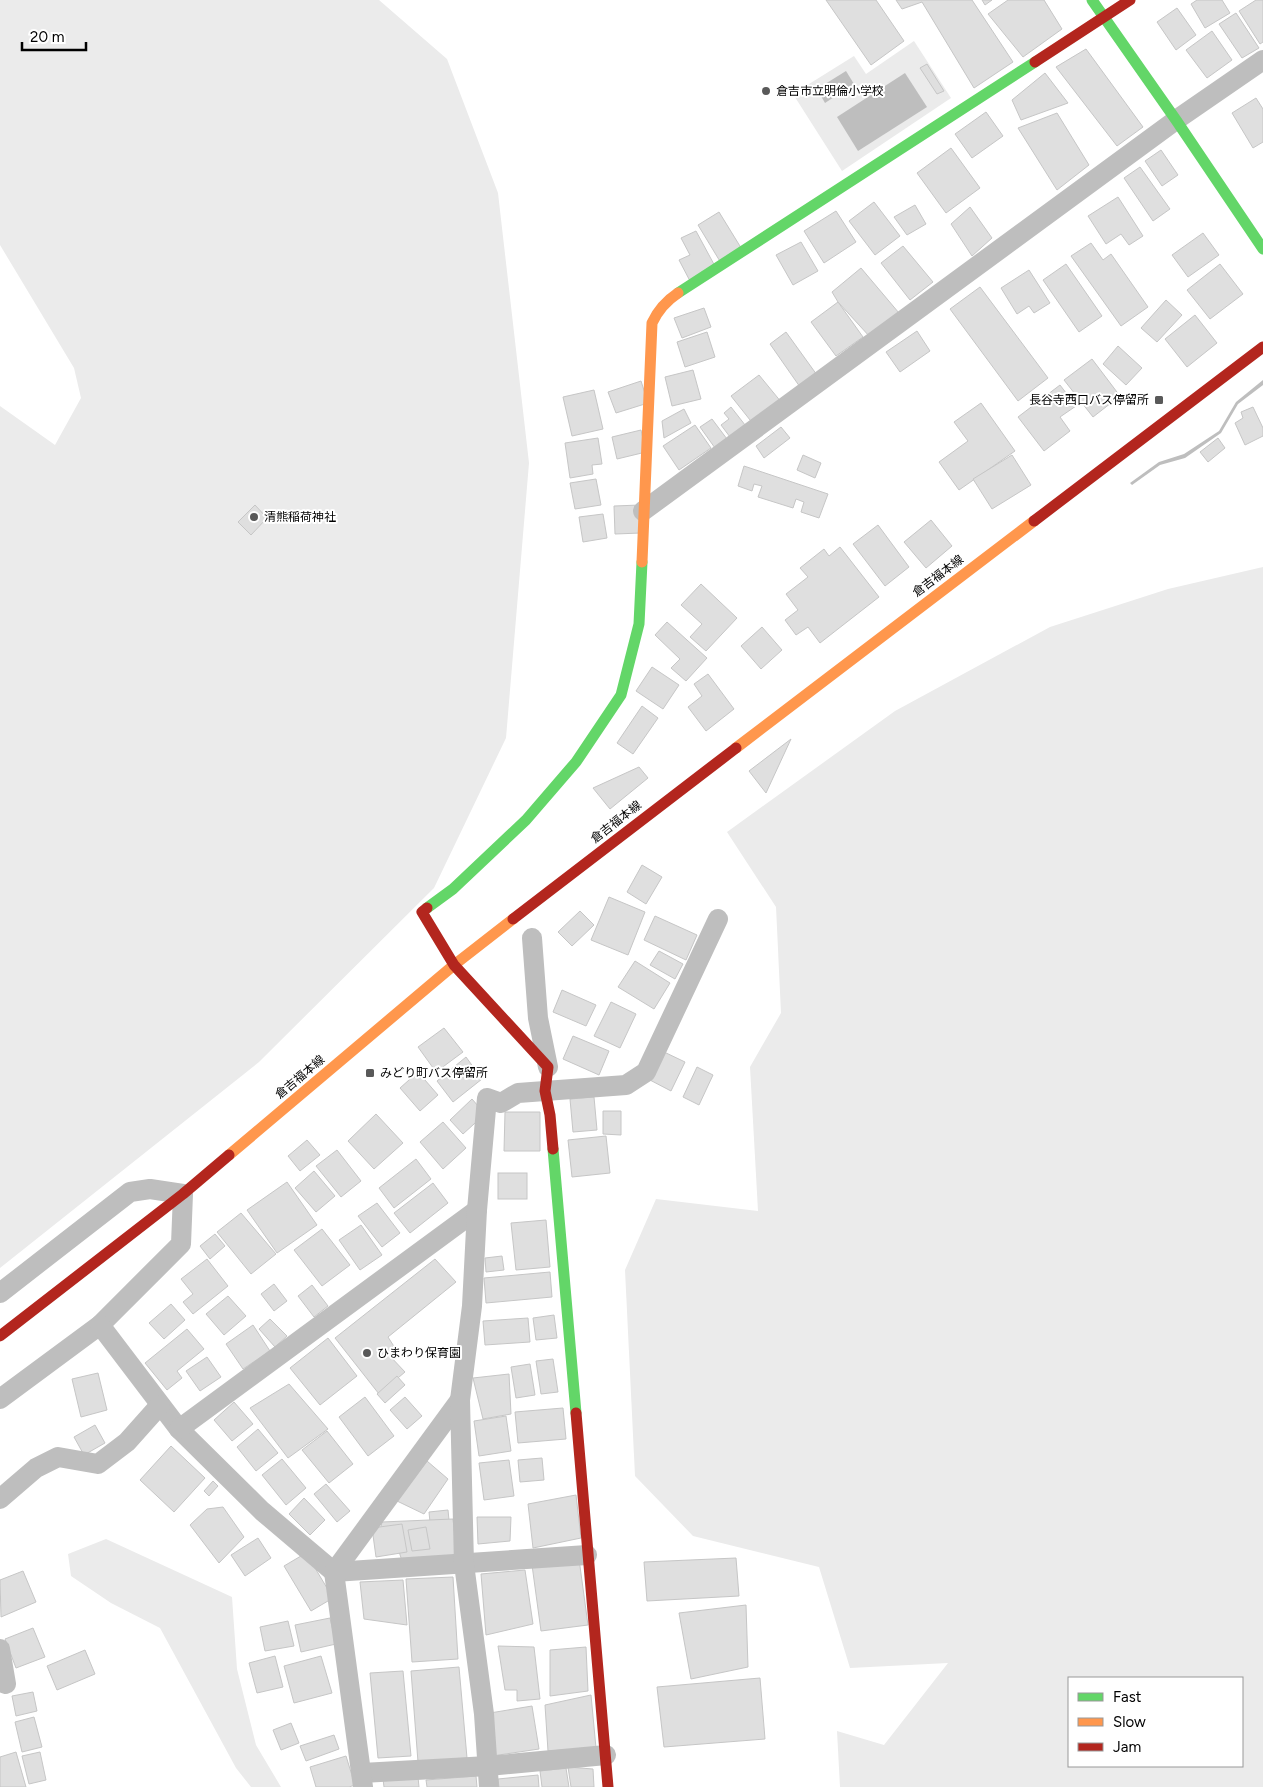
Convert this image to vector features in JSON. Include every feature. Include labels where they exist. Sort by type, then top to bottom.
[{"type":"street","points":[[1092,0],[1263,249]]},
{"type":"street","points":[[548,1067],[454,965],[422,912],[453,888],[526,820],[576,762],[621,694],[639,624],[652,323],[657,312],[670,298],[1130,0]]},
{"type":"street","points":[[643,511],[1176,120],[1263,60]]},
{"type":"street","name":"倉吉福本線","points":[[0,1336],[183,1194],[454,965],[731,751],[1263,347]]},
{"type":"street","points":[[489,1787],[484,1714],[464,1564],[460,1400],[472,1306],[477,1210],[487,1098],[501,1104],[518,1093],[626,1086],[646,1072],[718,918]]},
{"type":"street","points":[[532,938],[538,1018],[548,1067],[545,1091],[550,1115],[608,1787]]},
{"type":"street","points":[[0,1293],[130,1192],[150,1189],[183,1194],[181,1244],[100,1324],[0,1399]]},
{"type":"street","points":[[179,1429],[477,1210]]},
{"type":"street","points":[[100,1324],[179,1429],[262,1511],[334,1572],[362,1780],[606,1755]]},
{"type":"street","points":[[334,1572],[460,1400]]},
{"type":"street","points":[[0,1499],[36,1468],[58,1456],[98,1464],[126,1442],[160,1404]]},
{"type":"street","points":[[334,1572],[587,1555]]},
{"type":"street","points":[[0,1649],[6,1684],[0,1682]]},
{"type":"shaded area","points":[[0,0],[379,0],[447,59],[498,193],[529,463],[506,738],[434,888],[259,1062],[0,1268],[0,406],[55,445],[81,398],[74,368],[0,245]]},
{"type":"shaded area","points":[[914,41],[951,98],[842,171],[793,94],[854,56],[866,74]]},
{"type":"shaded area","points":[[846,71],[854,84],[825,103],[817,89]]},
{"type":"shaded area","points":[[905,73],[927,107],[858,151],[837,117]]},
{"type":"shaded area","points":[[1263,380],[1263,385],[1238,404],[1221,433],[1185,458],[1160,465],[1132,485],[1130,483],[1159,462],[1184,454],[1219,431],[1236,402]]},
{"type":"shaded area","points":[[1263,567],[1263,1787],[840,1787],[837,1731],[884,1745],[948,1663],[850,1668],[819,1567],[693,1536],[635,1476],[625,1270],[656,1199],[758,1211],[750,1067],[781,1013],[776,907],[727,832],[895,711],[1050,627],[1168,589]]},
{"type":"shaded area","points":[[106,1539],[232,1597],[237,1669],[256,1745],[281,1787],[251,1787],[236,1768],[160,1628],[111,1603],[71,1576],[68,1554]]},
{"type":"building","points":[[826,0],[876,0],[904,41],[871,65]]},
{"type":"building","points":[[896,0],[972,0],[1013,62],[974,88],[922,2],[902,9]]},
{"type":"building","points":[[982,0],[992,0],[985,5]]},
{"type":"building","points":[[1008,0],[1044,0],[1062,29],[1023,57],[988,14]]},
{"type":"building","points":[[1197,0],[1222,0],[1230,13],[1205,28],[1191,4]]},
{"type":"building","points":[[1256,0],[1263,0],[1263,42],[1260,44],[1239,11]]},
{"type":"building","points":[[1177,8],[1196,35],[1176,50],[1157,22]]},
{"type":"building","points":[[1236,13],[1259,48],[1242,58],[1219,24]]},
{"type":"building","points":[[1212,31],[1232,60],[1207,78],[1186,50]]},
{"type":"building","points":[[1086,49],[1143,127],[1117,146],[1056,67]]},
{"type":"building","points":[[927,64],[944,91],[937,94],[920,68]]},
{"type":"building","points":[[1045,73],[1068,103],[1021,120],[1012,100]]},
{"type":"building","points":[[1256,98],[1263,109],[1263,142],[1253,148],[1232,113]]},
{"type":"building","points":[[986,112],[1003,136],[972,158],[955,134]]},
{"type":"building","points":[[1057,113],[1089,165],[1057,190],[1018,128]]},
{"type":"building","points":[[951,148],[980,188],[946,213],[917,173]]},
{"type":"building","points":[[1161,150],[1178,175],[1162,186],[1145,161]]},
{"type":"building","points":[[1140,167],[1170,209],[1153,221],[1124,178]]},
{"type":"building","points":[[1118,197],[1143,236],[1129,245],[1121,234],[1106,244],[1088,216]]},
{"type":"building","points":[[874,202],[900,236],[875,255],[849,221]]},
{"type":"building","points":[[915,205],[926,224],[907,235],[894,217]]},
{"type":"building","points":[[970,207],[992,238],[972,256],[951,224]]},
{"type":"building","points":[[836,211],[856,242],[824,263],[804,231]]},
{"type":"building","points":[[719,212],[743,251],[721,263],[698,225]]},
{"type":"building","points":[[696,231],[716,268],[690,281],[679,260],[690,255],[681,238]]},
{"type":"building","points":[[1203,233],[1219,255],[1188,277],[1172,255]]},
{"type":"building","points":[[801,242],[818,271],[793,285],[776,255]]},
{"type":"building","points":[[1091,243],[1103,260],[1111,254],[1148,307],[1121,326],[1071,256]]},
{"type":"building","points":[[903,246],[933,282],[910,300],[881,263]]},
{"type":"building","points":[[1066,264],[1102,316],[1079,332],[1043,280]]},
{"type":"building","points":[[1220,264],[1243,294],[1210,319],[1187,290]]},
{"type":"building","points":[[861,268],[899,313],[870,337],[838,302],[832,292]]},
{"type":"building","points":[[1029,270],[1050,303],[1034,313],[1029,306],[1017,314],[1001,288]]},
{"type":"building","points":[[980,287],[1048,378],[1018,401],[950,309]]},
{"type":"building","points":[[1166,300],[1182,315],[1157,342],[1141,328]]},
{"type":"building","points":[[838,302],[863,337],[836,356],[811,322]]},
{"type":"building","points":[[704,308],[711,327],[682,338],[674,318]]},
{"type":"building","points":[[1195,315],[1217,343],[1187,367],[1165,339]]},
{"type":"building","points":[[917,331],[930,351],[900,372],[886,352]]},
{"type":"building","points":[[707,332],[715,357],[685,367],[677,342]]},
{"type":"building","points":[[786,332],[817,375],[800,387],[770,344]]},
{"type":"building","points":[[1118,346],[1142,368],[1126,385],[1103,364]]},
{"type":"building","points":[[1092,359],[1120,396],[1093,417],[1064,380]]},
{"type":"building","points":[[693,370],[701,399],[672,406],[665,377]]},
{"type":"building","points":[[759,375],[782,403],[754,425],[731,396]]},
{"type":"building","points":[[641,381],[648,403],[616,413],[608,392]]},
{"type":"building","points":[[1060,385],[1076,406],[1060,417],[1070,431],[1044,451],[1018,417]]},
{"type":"building","points":[[594,390],[603,429],[572,436],[563,397]]},
{"type":"building","points":[[981,403],[1015,451],[959,490],[939,462],[968,441],[954,422]]},
{"type":"building","points":[[731,407],[749,430],[733,441],[721,425],[729,419],[724,413]]},
{"type":"building","points":[[1253,407],[1263,428],[1263,436],[1245,445],[1235,423],[1243,418],[1241,412]]},
{"type":"building","points":[[684,409],[691,423],[664,438],[662,421]]},
{"type":"building","points":[[712,419],[727,439],[715,448],[700,427]]},
{"type":"building","points":[[695,425],[711,448],[679,470],[663,446]]},
{"type":"building","points":[[781,427],[790,438],[764,458],[756,446]]},
{"type":"building","points":[[641,430],[646,452],[617,459],[612,437]]},
{"type":"building","points":[[598,438],[602,464],[592,465],[593,474],[570,478],[565,443]]},
{"type":"building","points":[[1218,438],[1225,448],[1208,462],[1200,452]]},
{"type":"building","points":[[803,455],[821,463],[815,478],[797,470]]},
{"type":"building","points":[[1012,455],[1031,485],[992,509],[973,479]]},
{"type":"building","points":[[744,466],[828,494],[819,518],[801,512],[804,502],[796,499],[793,508],[758,497],[762,486],[754,484],[752,491],[738,486]]},
{"type":"building","points":[[596,479],[601,505],[575,509],[570,483]]},
{"type":"building","points":[[255,505],[267,518],[251,535],[238,522]]},
{"type":"building","points":[[640,505],[641,533],[615,534],[614,506]]},
{"type":"building","points":[[603,514],[607,538],[583,542],[579,517]]},
{"type":"building","points":[[931,520],[952,546],[926,568],[904,542]]},
{"type":"building","points":[[878,525],[909,567],[885,586],[853,544]]},
{"type":"building","points":[[840,547],[879,597],[820,643],[808,627],[796,635],[785,620],[798,610],[786,594],[808,577],[800,568],[824,549],[829,556]]},
{"type":"building","points":[[701,584],[737,618],[706,651],[690,637],[702,624],[681,605]]},
{"type":"building","points":[[667,622],[707,658],[686,681],[671,668],[680,659],[655,635]]},
{"type":"building","points":[[762,627],[782,650],[761,669],[741,646]]},
{"type":"building","points":[[652,667],[679,685],[663,709],[636,691]]},
{"type":"building","points":[[708,674],[734,709],[706,731],[688,707],[702,696],[694,684]]},
{"type":"building","points":[[642,706],[658,718],[633,754],[617,743]]},
{"type":"building","points":[[791,739],[766,793],[749,771]]},
{"type":"building","points":[[639,767],[648,778],[610,809],[593,788]]},
{"type":"building","points":[[642,865],[662,877],[646,904],[627,892]]},
{"type":"building","points":[[609,897],[645,912],[628,955],[591,940]]},
{"type":"building","points":[[580,911],[594,925],[572,946],[558,932]]},
{"type":"building","points":[[655,916],[697,935],[686,960],[644,940]]},
{"type":"building","points":[[659,951],[683,964],[675,979],[650,965]]},
{"type":"building","points":[[635,961],[670,983],[654,1009],[618,987]]},
{"type":"building","points":[[562,990],[596,1005],[586,1026],[553,1012]]},
{"type":"building","points":[[611,1002],[636,1014],[620,1048],[594,1036]]},
{"type":"building","points":[[444,1028],[463,1052],[436,1072],[418,1047]]},
{"type":"building","points":[[573,1036],[609,1051],[599,1075],[563,1059]]},
{"type":"building","points":[[662,1051],[685,1062],[671,1091],[648,1079]]},
{"type":"building","points":[[466,1057],[482,1079],[453,1102],[437,1081]]},
{"type":"building","points":[[697,1067],[713,1075],[699,1105],[683,1097]]},
{"type":"building","points":[[418,1072],[438,1095],[420,1111],[400,1088]]},
{"type":"building","points":[[594,1097],[597,1130],[573,1132],[570,1099]]},
{"type":"building","points":[[472,1099],[485,1114],[463,1134],[450,1120]]},
{"type":"building","points":[[603,1111],[621,1111],[621,1135],[603,1134]]},
{"type":"building","points":[[505,1112],[540,1112],[540,1151],[504,1151]]},
{"type":"building","points":[[376,1114],[403,1143],[374,1169],[348,1141]]},
{"type":"building","points":[[443,1122],[466,1148],[443,1169],[420,1142]]},
{"type":"building","points":[[606,1136],[610,1173],[572,1177],[568,1140]]},
{"type":"building","points":[[307,1140],[320,1155],[300,1171],[288,1156]]},
{"type":"building","points":[[337,1150],[361,1181],[341,1197],[316,1166]]},
{"type":"building","points":[[416,1159],[431,1179],[394,1208],[379,1188]]},
{"type":"building","points":[[314,1171],[335,1196],[316,1212],[295,1188]]},
{"type":"building","points":[[498,1173],[527,1173],[527,1199],[498,1199]]},
{"type":"building","points":[[287,1182],[317,1225],[277,1253],[247,1210]]},
{"type":"building","points":[[433,1183],[448,1203],[410,1233],[394,1213]]},
{"type":"building","points":[[377,1203],[400,1233],[382,1247],[358,1216]]},
{"type":"building","points":[[241,1213],[276,1254],[251,1274],[217,1232]]},
{"type":"building","points":[[546,1220],[550,1267],[516,1270],[511,1223]]},
{"type":"building","points":[[361,1225],[382,1255],[360,1270],[339,1240]]},
{"type":"building","points":[[322,1229],[350,1265],[322,1286],[294,1250]]},
{"type":"building","points":[[215,1234],[225,1246],[210,1259],[200,1246]]},
{"type":"building","points":[[502,1256],[504,1270],[486,1272],[485,1258]]},
{"type":"building","points":[[207,1259],[228,1286],[193,1314],[183,1302],[193,1294],[181,1279]]},
{"type":"building","points":[[435,1259],[456,1282],[388,1337],[395,1348],[389,1355],[405,1372],[379,1394],[335,1338]]},
{"type":"building","points":[[550,1272],[552,1297],[486,1303],[484,1278]]},
{"type":"building","points":[[274,1284],[287,1301],[274,1311],[261,1294]]},
{"type":"building","points":[[312,1285],[328,1306],[314,1317],[298,1296]]},
{"type":"building","points":[[228,1296],[246,1316],[224,1335],[206,1314]]},
{"type":"building","points":[[171,1304],[185,1320],[164,1339],[149,1323]]},
{"type":"building","points":[[554,1315],[557,1338],[536,1340],[533,1318]]},
{"type":"building","points":[[528,1318],[530,1342],[485,1345],[483,1321]]},
{"type":"building","points":[[270,1319],[287,1336],[275,1347],[259,1329]]},
{"type":"building","points":[[253,1325],[270,1351],[243,1369],[226,1344]]},
{"type":"building","points":[[187,1329],[204,1349],[177,1371],[182,1378],[167,1390],[145,1363]]},
{"type":"building","points":[[328,1338],[357,1376],[320,1405],[290,1368]]},
{"type":"building","points":[[207,1357],[221,1377],[200,1391],[186,1371]]},
{"type":"building","points":[[553,1359],[558,1392],[541,1394],[536,1361]]},
{"type":"building","points":[[530,1364],[535,1395],[516,1398],[511,1367]]},
{"type":"building","points":[[98,1373],[107,1410],[81,1417],[72,1379]]},
{"type":"building","points":[[509,1374],[511,1414],[483,1419],[473,1378]]},
{"type":"building","points":[[397,1376],[405,1385],[385,1403],[377,1394]]},
{"type":"building","points":[[289,1384],[328,1429],[288,1458],[250,1408]]},
{"type":"building","points":[[365,1397],[394,1436],[368,1456],[339,1417]]},
{"type":"building","points":[[405,1397],[422,1416],[407,1429],[390,1410]]},
{"type":"building","points":[[234,1402],[253,1424],[232,1441],[214,1420]]},
{"type":"building","points":[[563,1408],[566,1439],[518,1443],[515,1412]]},
{"type":"building","points":[[506,1416],[511,1451],[479,1456],[474,1421]]},
{"type":"building","points":[[95,1425],[105,1443],[84,1455],[74,1437]]},
{"type":"building","points":[[258,1429],[278,1453],[256,1471],[237,1447]]},
{"type":"building","points":[[327,1431],[353,1464],[329,1483],[302,1450]]},
{"type":"building","points":[[171,1446],[205,1478],[174,1512],[140,1480]]},
{"type":"building","points":[[542,1458],[544,1480],[520,1482],[518,1460]]},
{"type":"building","points":[[282,1459],[306,1488],[286,1505],[262,1475]]},
{"type":"building","points":[[509,1460],[514,1496],[484,1500],[479,1463]]},
{"type":"building","points":[[427,1461],[448,1479],[424,1514],[397,1501]]},
{"type":"building","points":[[213,1481],[218,1486],[209,1496],[204,1491]]},
{"type":"building","points":[[326,1484],[350,1511],[337,1522],[314,1494]]},
{"type":"building","points":[[576,1495],[581,1538],[533,1548],[528,1504]]},
{"type":"building","points":[[304,1498],[325,1520],[310,1535],[289,1514]]},
{"type":"building","points":[[223,1507],[244,1537],[219,1563],[190,1525],[207,1509]]},
{"type":"building","points":[[448,1510],[451,1540],[432,1543],[429,1512]]},
{"type":"building","points":[[477,1517],[511,1517],[510,1541],[478,1544]]},
{"type":"building","points":[[453,1519],[457,1555],[402,1561],[397,1545],[377,1544],[382,1522]]},
{"type":"building","points":[[402,1524],[407,1552],[376,1557],[372,1528]]},
{"type":"building","points":[[426,1527],[430,1549],[412,1551],[408,1530]]},
{"type":"building","points":[[258,1538],[271,1558],[245,1576],[231,1555]]},
{"type":"building","points":[[306,1553],[333,1598],[311,1611],[284,1566]]},
{"type":"building","points":[[736,1558],[739,1596],[647,1601],[644,1562]]},
{"type":"building","points":[[579,1559],[588,1625],[541,1631],[532,1565]]},
{"type":"building","points":[[525,1570],[533,1624],[486,1635],[481,1574]]},
{"type":"building","points":[[23,1571],[36,1602],[1,1617],[0,1580]]},
{"type":"building","points":[[453,1577],[458,1659],[412,1662],[406,1579]]},
{"type":"building","points":[[403,1580],[407,1625],[364,1619],[360,1582]]},
{"type":"building","points":[[746,1605],[748,1667],[691,1679],[679,1613]]},
{"type":"building","points":[[330,1618],[336,1644],[301,1652],[295,1625]]},
{"type":"building","points":[[288,1621],[294,1646],[265,1651],[260,1627]]},
{"type":"building","points":[[33,1628],[45,1657],[16,1668],[5,1639]]},
{"type":"building","points":[[498,1646],[534,1647],[540,1699],[517,1701],[517,1690],[505,1690]]},
{"type":"building","points":[[586,1647],[588,1691],[550,1696],[550,1650]]},
{"type":"building","points":[[85,1650],[95,1674],[57,1690],[47,1666]]},
{"type":"building","points":[[275,1656],[283,1687],[257,1693],[249,1663]]},
{"type":"building","points":[[321,1656],[332,1693],[294,1703],[284,1666]]},
{"type":"building","points":[[459,1667],[467,1758],[418,1762],[411,1671]]},
{"type":"building","points":[[403,1671],[411,1756],[378,1758],[370,1673]]},
{"type":"building","points":[[760,1678],[765,1739],[664,1747],[657,1687]]},
{"type":"building","points":[[33,1692],[37,1711],[16,1716],[12,1696]]},
{"type":"building","points":[[591,1695],[596,1748],[548,1751],[545,1705]]},
{"type":"building","points":[[532,1706],[539,1749],[492,1756],[484,1714]]},
{"type":"building","points":[[34,1717],[42,1747],[22,1752],[15,1722]]},
{"type":"building","points":[[291,1723],[299,1743],[281,1750],[273,1730]]},
{"type":"building","points":[[334,1735],[339,1749],[306,1761],[300,1746]]},
{"type":"building","points":[[16,1752],[26,1787],[0,1787],[0,1757]]},
{"type":"building","points":[[40,1752],[46,1780],[29,1784],[22,1756]]},
{"type":"building","points":[[346,1756],[355,1785],[349,1787],[316,1787],[310,1767]]},
{"type":"building","points":[[568,1767],[593,1769],[594,1787],[571,1787]]},
{"type":"building","points":[[566,1768],[569,1787],[542,1787],[540,1771]]},
{"type":"building","points":[[538,1775],[539,1787],[499,1787],[498,1779]]},
{"type":"building","points":[[476,1776],[477,1787],[427,1787],[426,1780]]},
{"type":"building","points":[[418,1777],[419,1787],[384,1787],[383,1779]]},
{"type":"traffic: fast","points":[[1092,0],[1263,249]]},
{"type":"traffic: fast","points":[[678,293],[1035,62]]},
{"type":"traffic: fast","points":[[427,908],[453,889],[526,820],[576,762],[621,695],[639,624],[642,562]]},
{"type":"traffic: fast","points":[[553,1149],[576,1413]]},
{"type":"traffic: slow","points":[[642,562],[652,323],[663,306],[678,293]]},
{"type":"traffic: slow","points":[[736,748],[1034,521]]},
{"type":"traffic: slow","points":[[229,1155],[454,965],[513,919]]},
{"type":"traffic: jam","points":[[1035,62],[1130,0]]},
{"type":"traffic: jam","points":[[1034,521],[1263,347]]},
{"type":"traffic: jam","points":[[513,919],[736,748]]},
{"type":"traffic: jam","points":[[427,908],[422,912],[454,965],[548,1067],[545,1091],[550,1115],[553,1149]]},
{"type":"traffic: jam","points":[[0,1336],[183,1194],[229,1155]]},
{"type":"traffic: jam","points":[[576,1413],[608,1787]]},
{"type":"place","name":"倉吉市立明倫小学校","points":[[766,91]]},
{"type":"place","name":"長谷寺西口バス停留所","points":[[1159,400]]},
{"type":"place","name":"清熊稲荷神社","points":[[254,517]]},
{"type":"place","name":"みどり町バス停留所","points":[[370,1073]]},
{"type":"place","name":"ひまわり保育園","points":[[367,1353]]}]
